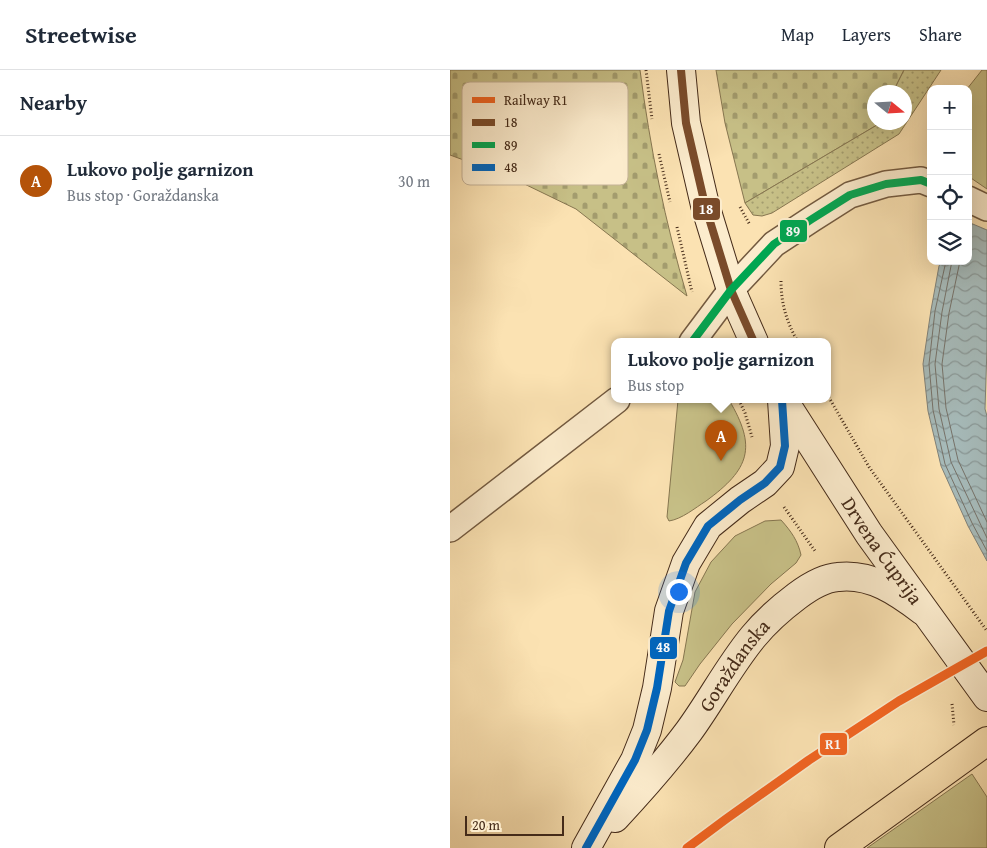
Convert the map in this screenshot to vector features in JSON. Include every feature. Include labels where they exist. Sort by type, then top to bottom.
[{"type":"highway","points":[[839,848],[987,741]]},
{"type":"street","points":[[681,70],[686,123],[705,205],[731,290],[752,338]]},
{"type":"street","points":[[695,338],[731,290],[774,244],[850,195],[886,184],[921,180],[927,182]]},
{"type":"street","points":[[972,201],[987,208]]},
{"type":"street","points":[[450,529],[613,403]]},
{"type":"street","name":"Goraždanska","points":[[586,848],[635,760],[647,730],[657,688],[662,646],[669,611],[686,563],[708,526],[765,483],[780,467],[785,446],[783,403]]},
{"type":"street","name":"Drvena Ćuprija","points":[[785,403],[869,534],[987,697]]},
{"type":"street","name":"Goraždanska","points":[[586,848],[668,758],[753,637],[781,608],[806,590],[829,579],[856,576],[882,584],[898,592],[923,611]]},
{"type":"path","points":[[739,204],[748,225],[764,226],[774,244],[788,324],[796,338]]},
{"type":"path","points":[[831,401],[869,467],[987,631]]},
{"type":"green space","points":[[450,70],[640,70],[659,184],[687,296],[576,209],[526,185],[628,185],[628,82],[462,82],[462,159],[450,155]]},
{"type":"green space","points":[[716,70],[904,70],[896,85],[867,85],[867,130],[869,130],[745,203],[725,123]]},
{"type":"green space","points":[[904,70],[941,70],[931,85],[927,85],[927,91],[912,114],[912,85],[896,85]]},
{"type":"green space","points":[[982,70],[987,70],[987,189],[972,179],[972,85],[970,85]]},
{"type":"green space","points":[[869,130],[902,130],[899,134],[772,213],[762,216],[753,215],[745,203]]},
{"type":"green space","points":[[678,403],[731,403],[738,417],[746,444],[740,467],[721,489],[693,510],[669,521],[667,517]]},
{"type":"green space","points":[[781,520],[794,536],[801,555],[796,563],[771,584],[732,624],[685,686],[679,686],[675,682],[683,660],[695,592],[711,562],[735,536],[765,521]]},
{"type":"green space","points":[[972,774],[987,797],[987,848],[867,848]]},
{"type":"water","points":[[972,224],[987,230],[985,409],[987,416],[987,561],[968,526],[941,466],[928,411],[923,364],[939,266],[972,265]]},
{"type":"rail line","name":"R1","points":[[687,848],[809,760],[899,701],[987,651]]},
{"type":"transit line","name":"18","points":[[681,70],[686,123],[705,205],[731,290],[752,338]]},
{"type":"transit line","name":"89","points":[[695,338],[731,290],[774,244],[850,195],[886,184],[921,180],[927,182]]},
{"type":"transit line","name":"48","points":[[586,848],[635,760],[647,730],[657,688],[669,611],[686,563],[708,526],[765,483],[780,467],[785,446],[782,403]]},
{"type":"place","name":"Lukovo polje garnizon","points":[[721,461]]}]
